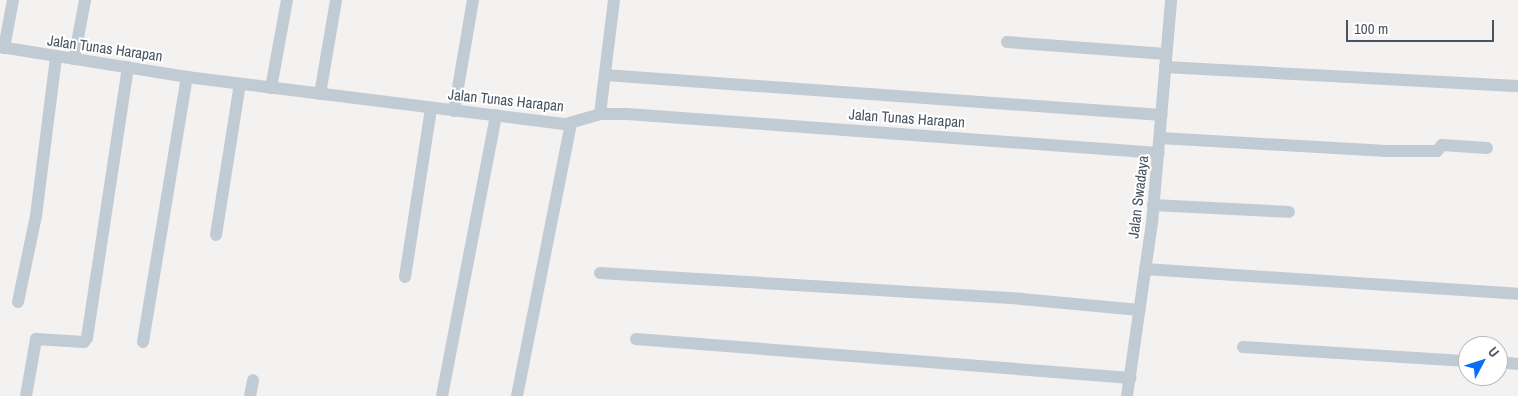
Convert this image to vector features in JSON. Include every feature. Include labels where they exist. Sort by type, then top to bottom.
[{"type":"street","points":[[2,47],[14,0]]},
{"type":"street","points":[[74,59],[85,0]]},
{"type":"street","points":[[271,88],[287,0]]},
{"type":"street","points":[[320,94],[336,0]]},
{"type":"street","points":[[454,111],[473,0]]},
{"type":"street","points":[[600,114],[614,0]]},
{"type":"street","name":"Jalan Swadaya","points":[[1127,396],[1159,153],[1172,0]]},
{"type":"street","points":[[1008,42],[1166,54]]},
{"type":"street","name":"Jalan Tunas Harapan","points":[[2,47],[56,58],[74,59],[187,77],[431,109],[571,124],[600,114],[1159,153]]},
{"type":"street","points":[[18,302],[36,216],[56,58]]},
{"type":"street","points":[[26,396],[36,339],[84,342],[87,338],[128,67]]},
{"type":"street","points":[[1165,67],[1518,86]]},
{"type":"street","points":[[605,75],[1162,115]]},
{"type":"street","points":[[143,342],[187,77]]},
{"type":"street","points":[[216,235],[240,84]]},
{"type":"street","points":[[405,277],[431,109]]},
{"type":"street","points":[[442,396],[496,115]]},
{"type":"street","points":[[518,396],[571,124]]},
{"type":"street","points":[[1160,138],[1383,151],[1437,151],[1446,145],[1487,148]]},
{"type":"street","points":[[1153,205],[1289,212]]},
{"type":"street","points":[[1145,270],[1518,294]]},
{"type":"street","points":[[600,273],[1021,299],[1139,310]]},
{"type":"street","points":[[636,339],[1130,378]]},
{"type":"street","points":[[1244,347],[1458,360]]},
{"type":"street","points":[[250,396],[253,380]]}]
